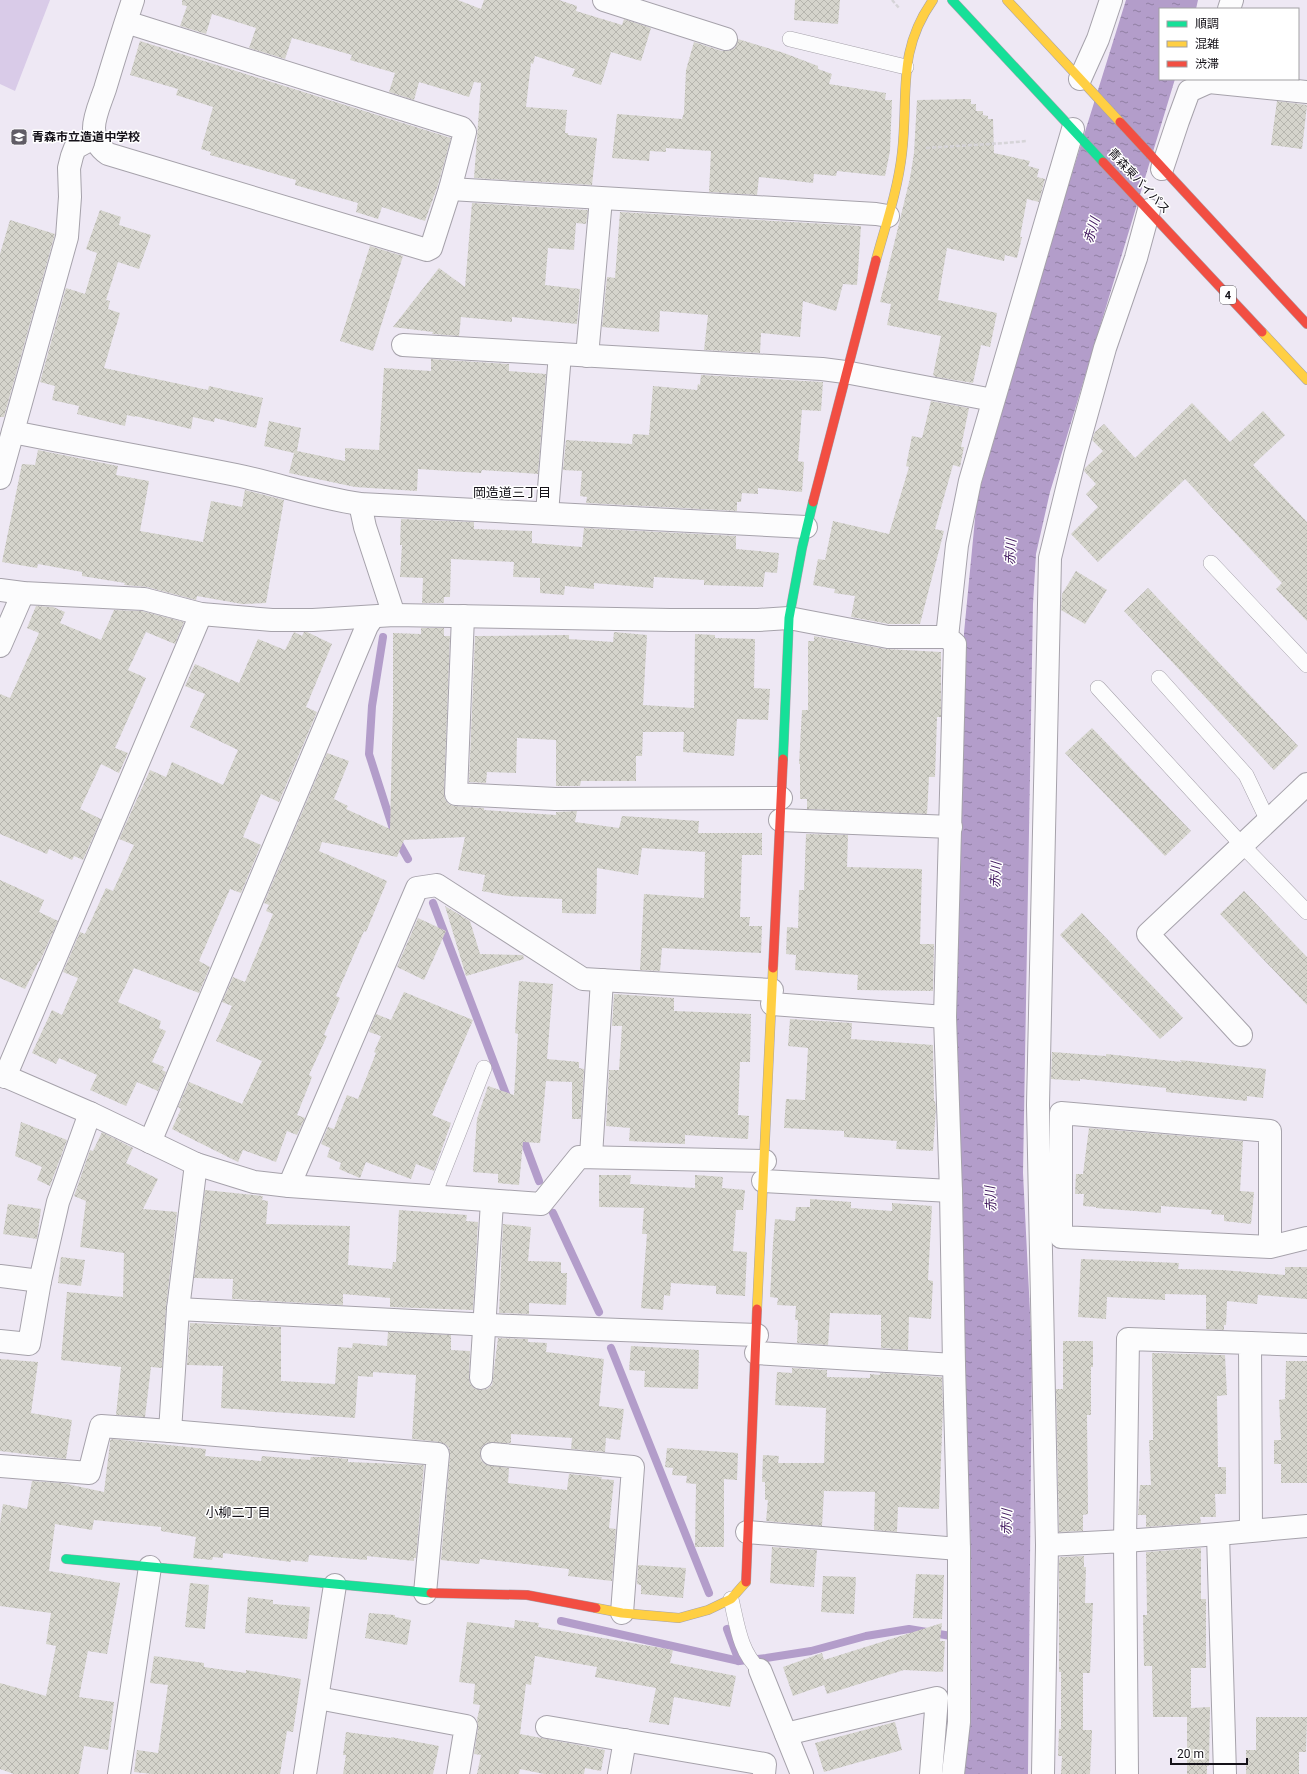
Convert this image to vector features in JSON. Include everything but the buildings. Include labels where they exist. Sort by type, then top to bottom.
[{"type":"main road","points":[[66,1559],[425,1594],[527,1595],[622,1613],[679,1618],[708,1610],[732,1599],[746,1582],[747,1532],[789,618],[806,527],[845,372],[863,315],[898,176],[902,152],[906,67],[910,46],[926,10],[933,0]]},
{"type":"main road","name":"青森東バイパス","points":[[952,0],[1307,380]]},
{"type":"main road","points":[[1007,0],[1307,324]]},
{"type":"street","points":[[126,22],[462,128],[465,132],[450,189],[431,248],[427,250],[108,154],[100,149],[95,137],[94,127],[126,22],[133,0]]},
{"type":"street","points":[[604,0],[726,39]]},
{"type":"street","points":[[1080,78],[1098,39],[1111,0]]},
{"type":"street","points":[[1162,169],[1189,91],[1209,81],[1307,92]]},
{"type":"street","points":[[947,637],[957,545],[962,514],[970,481],[993,400],[1076,132]]},
{"type":"street","points":[[0,478],[67,238],[70,197],[69,168],[72,156],[75,148],[95,137]]},
{"type":"street","points":[[450,189],[876,214],[888,216]]},
{"type":"street","points":[[587,356],[601,199]]},
{"type":"street","points":[[1043,1774],[1047,1544],[1038,1105],[1050,558],[1075,456],[1105,348],[1136,258],[1149,210]]},
{"type":"street","points":[[403,345],[753,365],[845,372],[993,400]]},
{"type":"street","points":[[547,513],[560,354]]},
{"type":"street","points":[[13,432],[236,475],[324,498],[360,504],[806,527]]},
{"type":"street","points":[[360,504],[384,616]]},
{"type":"street","points":[[0,590],[23,593],[144,599],[201,614],[272,620],[384,616],[594,617],[670,620],[758,620],[789,618],[888,637],[947,637],[955,644],[945,1016],[951,1191],[959,1549],[959,1722],[953,1774]]},
{"type":"street","points":[[0,646],[23,593]]},
{"type":"street","points":[[201,614],[3,1075],[90,1113],[196,1164],[254,1182],[492,1202],[541,1204],[579,1157],[591,1156],[764,1171],[951,1191]]},
{"type":"street","points":[[150,1142],[367,626],[384,616]]},
{"type":"street","points":[[463,616],[456,794],[555,798],[781,798]]},
{"type":"street","points":[[1241,1035],[1148,934],[1307,784]]},
{"type":"street","points":[[780,820],[951,827]]},
{"type":"street","points":[[289,1186],[418,888],[437,885],[583,979],[772,997],[945,1016]]},
{"type":"street","points":[[591,1156],[602,980]]},
{"type":"street","points":[[0,1341],[29,1344],[40,1281],[58,1202],[90,1113]]},
{"type":"street","points":[[1270,1247],[1270,1131],[1062,1113],[1061,1237],[1270,1247],[1307,1238]]},
{"type":"street","points":[[170,1431],[178,1309],[196,1164]]},
{"type":"street","points":[[481,1378],[492,1202]]},
{"type":"street","points":[[0,1276],[40,1281]]},
{"type":"street","points":[[178,1309],[484,1324],[756,1344],[954,1364]]},
{"type":"street","points":[[1127,1774],[1125,1541],[1128,1339],[1307,1345]]},
{"type":"street","points":[[1250,1343],[1251,1530]]},
{"type":"street","points":[[0,1466],[89,1473],[101,1426],[438,1454],[425,1594]]},
{"type":"street","points":[[492,1454],[633,1467],[622,1613]]},
{"type":"street","points":[[1047,1544],[1125,1541],[1307,1526]]},
{"type":"street","points":[[747,1532],[959,1549]]},
{"type":"street","points":[[1218,1534],[1225,1774]]},
{"type":"street","points":[[119,1774],[150,1567]]},
{"type":"street","points":[[305,1774],[335,1585]]},
{"type":"street","points":[[756,1667],[802,1774]]},
{"type":"street","points":[[318,1698],[466,1726],[458,1774]]},
{"type":"street","points":[[786,1734],[937,1698],[931,1774]]},
{"type":"street","points":[[547,1727],[766,1764],[764,1774]]},
{"type":"street","points":[[619,1774],[625,1740]]},
{"type":"lane","points":[[790,39],[906,67]]},
{"type":"lane","points":[[1211,563],[1307,665]]},
{"type":"lane","points":[[1159,678],[1246,775],[1268,821]]},
{"type":"lane","points":[[1098,688],[1242,845],[1307,912]]},
{"type":"lane","points":[[433,1197],[484,1068]]},
{"type":"lane","points":[[732,1599],[743,1647],[756,1667]]},
{"type":"path","points":[[892,0],[900,9],[904,5]]},
{"type":"path","points":[[902,152],[928,148],[1005,144],[1027,141]]},
{"type":"shaded area","points":[[0,0],[50,0],[15,91],[0,84]]},
{"type":"water","name":"赤川","points":[[1126,0],[1198,0],[1196,8],[1159,8],[1159,80],[1175,80],[1050,492],[1036,554],[1033,604],[1023,1173],[1032,1352],[1028,1774],[963,1774],[968,1513],[956,1008],[964,633],[977,498],[1065,196]]},
{"type":"waterway","points":[[383,637],[372,706],[369,754],[396,838],[408,859]]},
{"type":"waterway","points":[[433,903],[509,1102]]},
{"type":"waterway","points":[[521,1133],[539,1181]]},
{"type":"waterway","points":[[553,1213],[599,1312]]},
{"type":"waterway","points":[[611,1348],[709,1593]]},
{"type":"waterway","points":[[561,1621],[739,1661],[811,1651],[866,1636],[909,1629],[951,1636]]},
{"type":"waterway","points":[[727,1629],[739,1661]]},
{"type":"traffic: fast","points":[[952,0],[1103,162]]},
{"type":"traffic: fast","points":[[783,759],[789,618],[802,548],[813,502]]},
{"type":"traffic: fast","points":[[66,1559],[431,1593]]},
{"type":"traffic: slow","points":[[876,260],[898,180],[904,132],[906,74],[909,56],[921,19],[933,0]]},
{"type":"traffic: slow","points":[[1007,0],[1120,122]]},
{"type":"traffic: slow","points":[[1262,332],[1307,380]]},
{"type":"traffic: slow","points":[[757,1309],[773,968]]},
{"type":"traffic: slow","points":[[596,1608],[622,1613],[679,1618],[708,1610],[731,1599],[746,1582]]},
{"type":"traffic: jam","points":[[1120,122],[1307,324]]},
{"type":"traffic: jam","points":[[1103,162],[1262,332]]},
{"type":"traffic: jam","points":[[813,502],[876,260]]},
{"type":"traffic: jam","points":[[773,968],[783,759]]},
{"type":"traffic: jam","points":[[746,1582],[757,1309]]},
{"type":"traffic: jam","points":[[431,1593],[527,1595],[596,1608]]},
{"type":"place","name":"青森市立造道中学校","points":[[19,137]]},
{"type":"district","name":"岡造道三丁目","points":[[512,492]]},
{"type":"district","name":"小柳二丁目","points":[[238,1512]]}]
